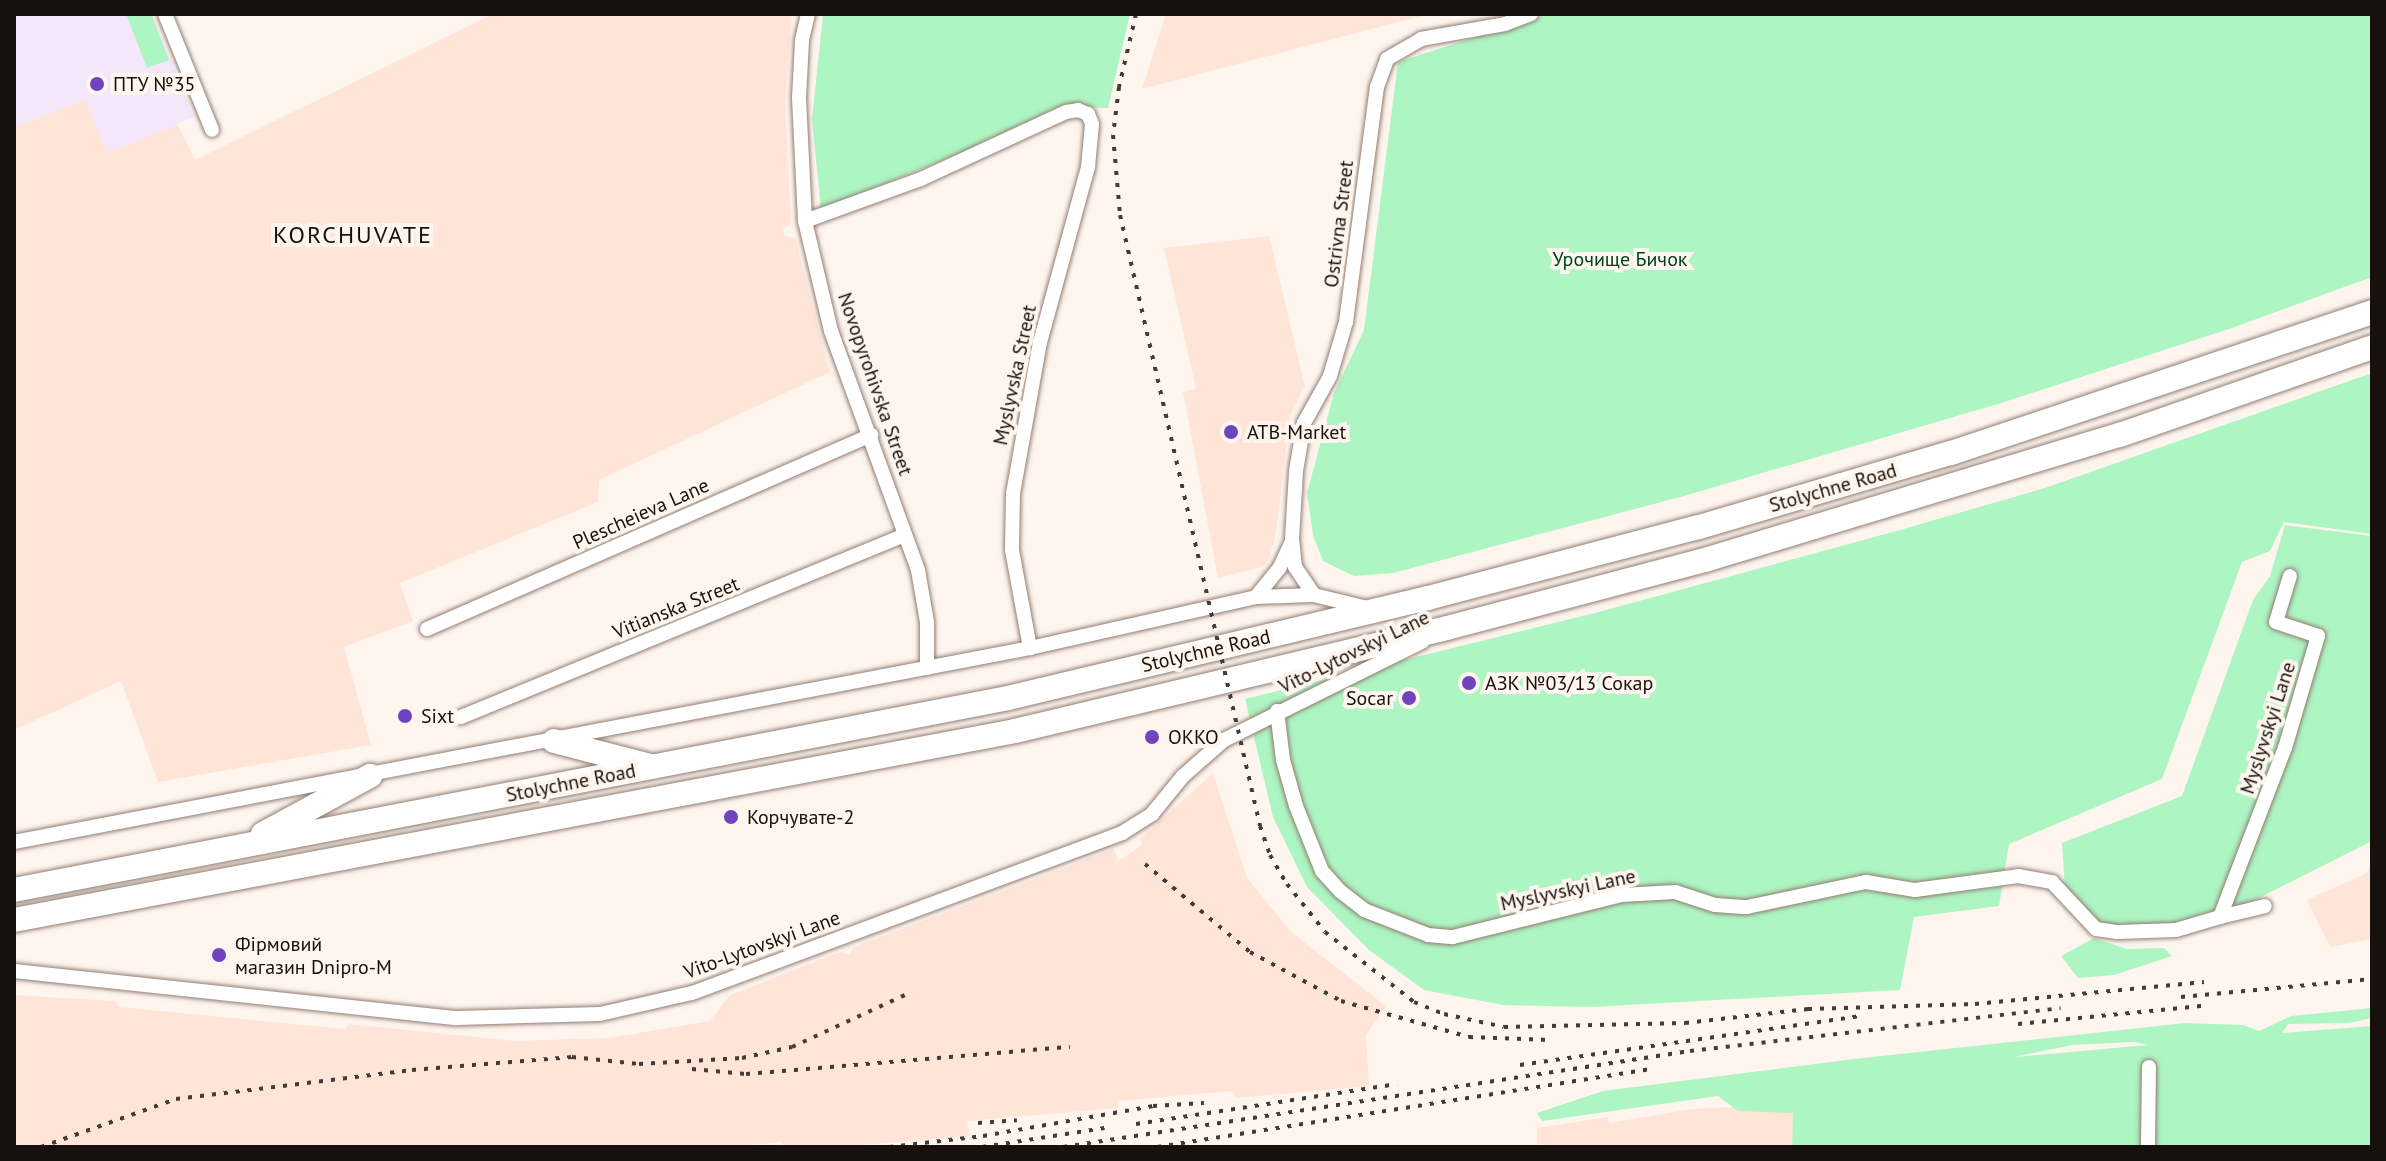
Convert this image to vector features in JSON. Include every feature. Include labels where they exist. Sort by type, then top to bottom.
[{"type":"highway","name":"Stolychne Road","points":[[14,890],[1008,698],[1377,610],[1699,527],[1951,453],[2372,312]]},
{"type":"highway","name":"Stolychne Road","points":[[14,920],[1015,731],[1447,628],[1708,559],[2106,440],[2372,347]]},
{"type":"highway","points":[[554,741],[657,767]]},
{"type":"highway","points":[[243,845],[370,776]]},
{"type":"street","points":[[165,14],[212,130]]},
{"type":"street","name":"Novopyrohivska Street","points":[[808,14],[802,41],[799,98],[805,221],[831,331],[871,435],[924,596],[927,668]]},
{"type":"street","name":"Ostrivna Street","points":[[1314,595],[1295,567],[1292,539],[1296,471],[1304,423],[1330,376],[1346,322],[1377,87],[1387,59],[1421,39],[1505,24],[1531,14]]},
{"type":"street","name":"Myslyvska Street","points":[[805,221],[921,179],[1066,112],[1078,110],[1088,114],[1092,124],[1088,167],[1040,342],[1013,493],[1012,550],[1030,648]]},
{"type":"street","name":"Plescheieva Lane","points":[[427,629],[871,435]]},
{"type":"street","name":"Vitianska Street","points":[[461,717],[905,535]]},
{"type":"street","name":"Ostrivna Street","points":[[1256,597],[1280,567],[1292,539]]},
{"type":"street","name":"Myslyvskyi Lane","points":[[2220,917],[2285,748],[2318,636],[2276,622],[2290,576]]},
{"type":"street","points":[[14,842],[1030,648],[1256,597],[1314,595],[1377,610]]},
{"type":"street","name":"Vito-Lytovskyi Lane","points":[[14,971],[457,1018],[600,1014],[692,993],[1122,833],[1152,814],[1206,753],[1277,711],[1447,628]]},
{"type":"street","name":"Myslyvskyi Lane","points":[[1277,711],[1283,760],[1296,806],[1322,871],[1364,910],[1428,935],[1453,937],[1622,895],[1675,892],[1715,905],[1747,907],[1866,882],[1915,890],[2018,876],[2035,876],[2052,882],[2096,929],[2118,932],[2176,930],[2265,906]]},
{"type":"street","points":[[2148,1147],[2149,1067]]},
{"type":"shaded area","name":"ПТУ №35","points":[[14,14],[152,14],[194,117],[108,153],[85,99],[14,127]]},
{"type":"shaded area","points":[[493,14],[792,14],[785,103],[791,224],[783,229],[785,236],[795,238],[830,372],[599,480],[598,502],[400,583],[413,621],[344,647],[371,745],[158,782],[121,681],[14,730],[14,127],[85,99],[108,153],[177,124],[195,160]]},
{"type":"shaded area","points":[[1166,14],[1429,14],[1142,89]]},
{"type":"shaded area","points":[[1269,236],[1305,386],[1290,416],[1276,533],[1269,559],[1263,567],[1218,578],[1183,392],[1196,389],[1164,248]]},
{"type":"shaded area","points":[[1213,773],[1247,878],[1291,932],[1386,1006],[1366,1035],[1369,1086],[1237,1098],[1232,1091],[1118,1101],[1119,1108],[967,1121],[970,1136],[839,1147],[784,1147],[781,1142],[740,1147],[14,1147],[14,995],[115,1001],[119,1007],[345,1029],[349,1024],[516,1041],[609,1038],[710,1021],[730,995],[840,952],[849,954],[854,947],[1114,849],[1118,861],[1142,845],[1140,839]]},
{"type":"shaded area","points":[[2372,860],[2372,939],[2330,947],[2307,900],[2367,873]]},
{"type":"shaded area","points":[[1783,1104],[1793,1111],[1792,1147],[1537,1147],[1537,1128],[1608,1117],[1609,1123],[1692,1109]]},
{"type":"green space","points":[[126,14],[151,14],[169,60],[147,68]]},
{"type":"green space","points":[[823,14],[1130,14],[1108,108],[1076,107],[821,209],[812,119]]},
{"type":"green space","name":"Урочище Бичок","points":[[1548,14],[2372,14],[2372,277],[2232,328],[1998,404],[1684,496],[1393,573],[1354,576],[1323,561],[1313,535],[1307,493],[1334,393],[1364,330],[1398,62]]},
{"type":"green space","points":[[2372,373],[2372,534],[2284,522],[2270,551],[2242,562],[2162,779],[2009,844],[1999,906],[1914,917],[1900,990],[1590,1007],[1503,1005],[1424,990],[1369,950],[1307,887],[1273,817],[1245,699],[1595,613],[1900,530],[2045,488]]},
{"type":"green space","points":[[2285,525],[2372,536],[2372,841],[2195,930],[2093,924],[2065,887],[2062,843],[2182,796],[2253,600],[2270,576]]},
{"type":"green space","points":[[2094,938],[2127,949],[2164,948],[2172,956],[2114,975],[2078,978],[2061,956]]},
{"type":"green space","points":[[2372,1008],[2372,1018],[2349,1023],[2288,1024],[2282,1033],[2372,1026],[2372,1147],[1792,1147],[1793,1113],[1738,1111],[1718,1096],[1542,1121],[1537,1113],[1603,1091],[1854,1059],[2185,1023],[2243,1025],[2259,1031],[2291,1016]],"holes":[[[2135,1042],[2148,1045],[2014,1057],[2072,1045]]]},
{"type":"railway","points":[[1136,14],[1119,87],[1113,135],[1120,215],[1260,826],[1270,855],[1287,884],[1325,932],[1414,1002],[1444,1014],[1504,1027],[1685,1023],[1808,1009],[1975,1004],[2204,982]]},
{"type":"railway","points":[[1145,864],[1250,952],[1341,1001],[1469,1037],[1551,1040]]},
{"type":"railway","points":[[2181,997],[2372,979]]},
{"type":"railway","points":[[41,1147],[176,1099],[412,1070],[572,1057],[639,1064],[742,1058],[792,1047],[905,995]]},
{"type":"railway","points":[[2018,1024],[2201,1006]]},
{"type":"railway","points":[[1063,1147],[1690,1051],[2061,1008]]},
{"type":"railway","points":[[1520,1065],[1860,1016]]},
{"type":"railway","points":[[692,1069],[746,1074],[1070,1047]]},
{"type":"railway","points":[[1157,1147],[1651,1069]]},
{"type":"railway","points":[[1136,1124],[1397,1084]]},
{"type":"railway","points":[[889,1147],[983,1136],[1153,1106],[1204,1103]]},
{"type":"railway","points":[[978,1123],[1017,1120]]},
{"type":"railway","points":[[982,1147],[1105,1128]]},
{"type":"place","name":"ПТУ №35","points":[[97,84]]},
{"type":"place","name":"ATB-Market","points":[[1231,432]]},
{"type":"place","name":"АЗК №03/13 Сокар","points":[[1469,683]]},
{"type":"place","name":"Socar","points":[[1409,698]]},
{"type":"place","name":"Sixt","points":[[405,716]]},
{"type":"place","name":"OKKO","points":[[1152,737]]},
{"type":"place","name":"Корчувате-2","points":[[731,817]]},
{"type":"place","name":"Фірмовий магазин Dnipro-M","points":[[219,955]]},
{"type":"district","name":"KORCHUVATE","points":[[353,235]]}]
